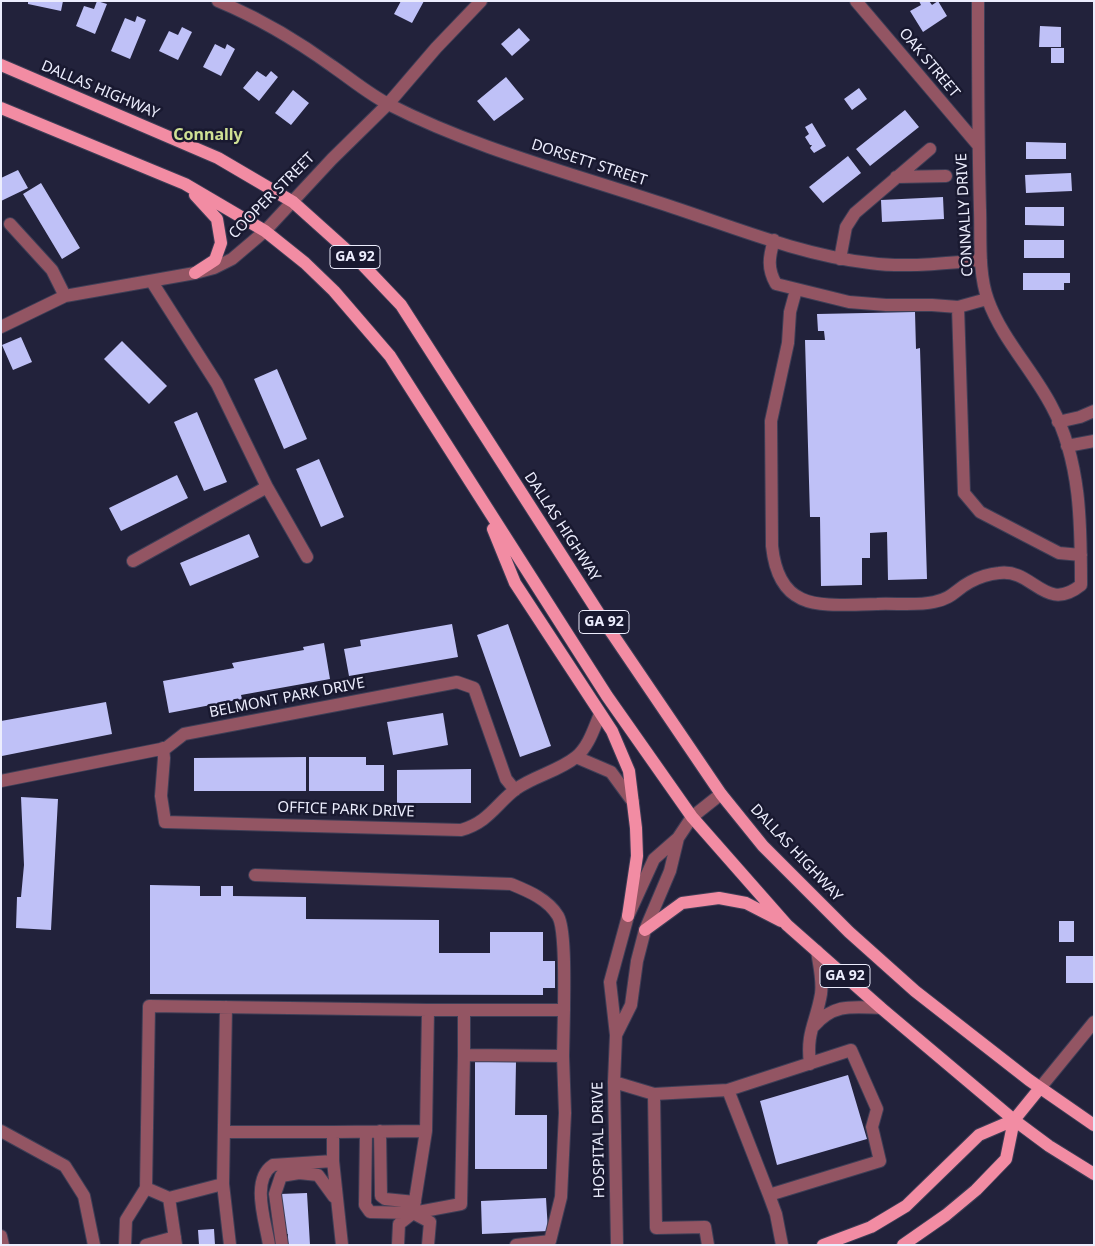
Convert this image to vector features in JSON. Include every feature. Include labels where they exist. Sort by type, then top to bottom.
[{"type":"main road","name":"DALLAS HIGHWAY","points":[[1,65],[218,158],[292,202],[368,270],[401,305],[599,614],[720,794],[763,846],[849,932],[915,991],[1040,1088]]},
{"type":"main road","name":"GA 92","points":[[1,108],[185,184],[265,231],[334,291],[390,356],[607,696],[692,817],[787,924],[881,1008],[953,1071],[1014,1120],[1049,1146],[1094,1174]]},
{"type":"main road","points":[[185,184],[218,219],[221,232],[221,243],[215,260],[195,273]]},
{"type":"main road","points":[[482,501],[515,584],[612,732],[629,771],[637,856],[628,916]]},
{"type":"main road","points":[[645,930],[682,903],[719,898],[746,903],[787,924]]},
{"type":"main road","name":"GA 92","points":[[1040,1088],[1094,1124]]},
{"type":"main road","points":[[903,1245],[946,1215],[976,1190],[1006,1159],[1014,1120],[1040,1088]]},
{"type":"main road","points":[[823,1245],[871,1227],[906,1206],[979,1135],[1014,1120]]},
{"type":"street","name":"DORSETT STREET","points":[[218,1],[246,12],[297,41],[388,104],[443,130],[500,151],[774,240],[840,258],[872,264],[981,260]]},
{"type":"street","name":"COOPER STREET","points":[[1,327],[65,296],[195,273],[214,268],[232,259],[265,231],[332,159],[388,104],[436,48],[480,1]]},
{"type":"street","name":"OAK STREET","points":[[856,1],[978,145]]},
{"type":"street","name":"CONNALLY DRIVE","points":[[796,290],[790,312],[788,343],[771,421],[772,546],[774,566],[783,586],[799,598],[818,605],[933,603],[952,596],[968,582],[986,575],[1003,572],[1017,575],[1055,596],[1070,593],[1081,585],[1079,503],[1074,470],[1067,446],[1053,408],[997,320],[987,299],[981,260],[978,145],[978,1]]},
{"type":"street","points":[[840,258],[846,227],[855,213],[930,149]]},
{"type":"street","points":[[896,177],[946,176]]},
{"type":"street","points":[[10,224],[52,270],[65,296]]},
{"type":"street","points":[[774,240],[768,259],[769,273],[776,284],[796,290],[849,302],[886,305],[958,307],[987,299]]},
{"type":"street","points":[[152,282],[217,384],[267,487],[307,557]]},
{"type":"street","points":[[958,307],[964,493],[980,512],[1059,553],[1081,555]]},
{"type":"street","points":[[1058,422],[1080,417],[1094,411]]},
{"type":"street","points":[[1067,446],[1094,442]]},
{"type":"street","points":[[133,561],[267,487]]},
{"type":"street","name":"BELMONT PARK DRIVE","points":[[1,782],[163,748],[184,734],[457,682],[474,688],[506,779],[515,790]]},
{"type":"street","name":"OFFICE PARK DRIVE","points":[[163,748],[161,796],[166,822],[462,830],[470,828],[496,811],[515,790],[576,757],[589,742],[600,714]]},
{"type":"street","points":[[576,757],[611,772],[633,802]]},
{"type":"street","name":"HOSPITAL DRIVE","points":[[617,1245],[614,1082],[616,1035],[610,982],[628,916],[654,859],[678,838],[692,817],[720,794]]},
{"type":"street","name":"HOSPITAL DRIVE","points":[[616,1035],[631,1005],[637,961],[645,930],[670,871],[678,838]]},
{"type":"street","points":[[255,874],[510,884],[536,894],[559,917],[564,957],[564,1113],[561,1197],[550,1242],[516,1245]]},
{"type":"street","points":[[810,1064],[807,1045],[821,993],[822,978],[817,951]]},
{"type":"street","points":[[125,1245],[126,1220],[146,1188],[149,1006],[564,1010]]},
{"type":"street","points":[[226,1007],[223,1184],[230,1245]]},
{"type":"street","points":[[810,1032],[829,1011],[854,1007],[881,1008]]},
{"type":"street","points":[[398,1245],[399,1224],[414,1207],[426,1131],[428,1010]]},
{"type":"street","points":[[366,1132],[367,1209],[370,1212],[461,1204],[464,1010]]},
{"type":"street","points":[[1040,1088],[1094,1022]]},
{"type":"street","points":[[614,1082],[654,1094],[728,1090],[851,1050],[878,1109],[872,1127],[880,1161],[769,1195]]},
{"type":"street","points":[[464,1055],[563,1056]]},
{"type":"street","points":[[728,1090],[776,1214],[782,1245]]},
{"type":"street","points":[[654,1094],[656,1228],[705,1227],[708,1245]]},
{"type":"street","points":[[1,1131],[65,1166],[84,1196],[94,1245]]},
{"type":"street","points":[[380,1131],[381,1196],[414,1207],[430,1222],[428,1245]]},
{"type":"street","points":[[224,1132],[426,1131]]},
{"type":"street","points":[[333,1132],[336,1202],[342,1245]]},
{"type":"street","points":[[269,1245],[261,1194],[263,1177],[267,1169],[280,1164],[333,1161]]},
{"type":"street","points":[[282,1245],[275,1194],[276,1185],[281,1176],[299,1173],[318,1175],[336,1202]]},
{"type":"street","points":[[146,1188],[170,1198],[223,1184]]},
{"type":"street","points":[[146,1245],[176,1241],[170,1198]]},
{"type":"street","points":[[1,1236],[4,1245]]},
{"type":"building","points":[[28,1],[63,1],[61,11],[28,4]]},
{"type":"building","points":[[97,1],[107,4],[95,34],[76,26],[84,6],[94,9]]},
{"type":"building","points":[[401,1],[424,1],[412,23],[394,14]]},
{"type":"building","points":[[919,1],[929,1],[932,5],[938,1],[947,16],[923,32],[910,11],[921,5]]},
{"type":"building","points":[[137,16],[146,20],[130,59],[111,51],[125,18],[135,22]]},
{"type":"building","points":[[1040,26],[1061,27],[1061,47],[1039,47]]},
{"type":"building","points":[[182,27],[192,32],[178,60],[159,51],[169,31],[178,35]]},
{"type":"building","points":[[519,28],[530,40],[512,56],[501,44]]},
{"type":"building","points":[[215,44],[225,49],[227,44],[235,49],[221,76],[203,67]]},
{"type":"building","points":[[1051,48],[1064,48],[1064,63],[1051,63]]},
{"type":"building","points":[[257,71],[266,77],[271,71],[278,77],[259,101],[243,88]]},
{"type":"building","points":[[506,77],[524,99],[494,121],[477,101]]},
{"type":"building","points":[[859,88],[867,99],[852,110],[844,99]]},
{"type":"building","points":[[293,90],[309,103],[291,125],[275,113]]},
{"type":"building","points":[[905,110],[919,127],[870,166],[856,149]]},
{"type":"building","points":[[812,123],[826,146],[814,153],[810,148],[812,145],[810,145],[805,137],[809,134],[805,127]]},
{"type":"building","points":[[1026,142],[1066,143],[1066,159],[1026,159]]},
{"type":"building","points":[[848,156],[861,173],[823,203],[809,187]]},
{"type":"building","points":[[18,170],[28,188],[1,201],[1,178]]},
{"type":"building","points":[[1071,173],[1072,191],[1026,193],[1025,175]]},
{"type":"building","points":[[41,183],[80,248],[62,259],[23,194]]},
{"type":"building","points":[[943,197],[944,219],[882,222],[881,200]]},
{"type":"building","points":[[1025,207],[1064,207],[1064,226],[1025,225]]},
{"type":"building","points":[[1024,240],[1064,240],[1064,258],[1024,258]]},
{"type":"building","points":[[1023,273],[1070,273],[1070,283],[1064,283],[1064,290],[1023,290]]},
{"type":"building","points":[[915,312],[916,349],[920,348],[927,579],[888,580],[887,532],[870,533],[870,558],[862,558],[862,585],[821,586],[820,517],[810,517],[805,340],[825,340],[824,331],[818,331],[817,314]]},
{"type":"building","points":[[21,337],[32,362],[13,370],[2,345]]},
{"type":"building","points":[[122,341],[167,386],[149,404],[104,359]]},
{"type":"building","points":[[277,369],[307,439],[284,449],[254,379]]},
{"type":"building","points":[[197,412],[227,482],[204,491],[174,422]]},
{"type":"building","points":[[319,459],[344,517],[321,527],[296,469]]},
{"type":"building","points":[[177,475],[188,498],[121,531],[109,508]]},
{"type":"building","points":[[249,534],[259,557],[190,586],[180,563]]},
{"type":"building","points":[[452,624],[458,657],[349,676],[344,649],[361,646],[360,640]]},
{"type":"building","points":[[508,624],[551,746],[520,757],[477,635]]},
{"type":"building","points":[[324,643],[330,679],[241,695],[242,699],[169,713],[163,681],[234,668],[232,663],[304,650],[303,647]]},
{"type":"building","points":[[106,702],[112,734],[2,756],[1,721]]},
{"type":"building","points":[[443,713],[448,745],[393,755],[387,722]]},
{"type":"building","points":[[306,757],[306,791],[194,791],[194,758]]},
{"type":"building","points":[[309,757],[366,757],[366,765],[384,765],[384,791],[309,791]]},
{"type":"building","points":[[471,769],[471,803],[397,803],[397,770]]},
{"type":"building","points":[[21,797],[58,799],[51,930],[16,928],[17,897],[21,897],[24,865]]},
{"type":"building","points":[[150,885],[200,886],[200,896],[221,896],[221,886],[233,886],[233,896],[306,897],[306,919],[439,920],[439,953],[490,953],[490,932],[543,932],[543,961],[555,961],[555,988],[543,988],[543,995],[150,994]]},
{"type":"building","points":[[1059,921],[1074,921],[1074,942],[1059,942]]},
{"type":"building","points":[[1066,956],[1094,956],[1094,983],[1066,983]]},
{"type":"building","points":[[475,1061],[516,1062],[515,1115],[547,1115],[547,1169],[475,1169]]},
{"type":"building","points":[[848,1075],[867,1139],[777,1165],[760,1101]]},
{"type":"building","points":[[307,1193],[310,1245],[288,1245],[288,1234],[283,1234],[280,1194]]},
{"type":"building","points":[[546,1198],[548,1231],[482,1234],[481,1201]]},
{"type":"building","points":[[214,1229],[215,1245],[199,1245],[198,1230]]},
{"type":"district","name":"Connally","points":[[208,135]]}]
